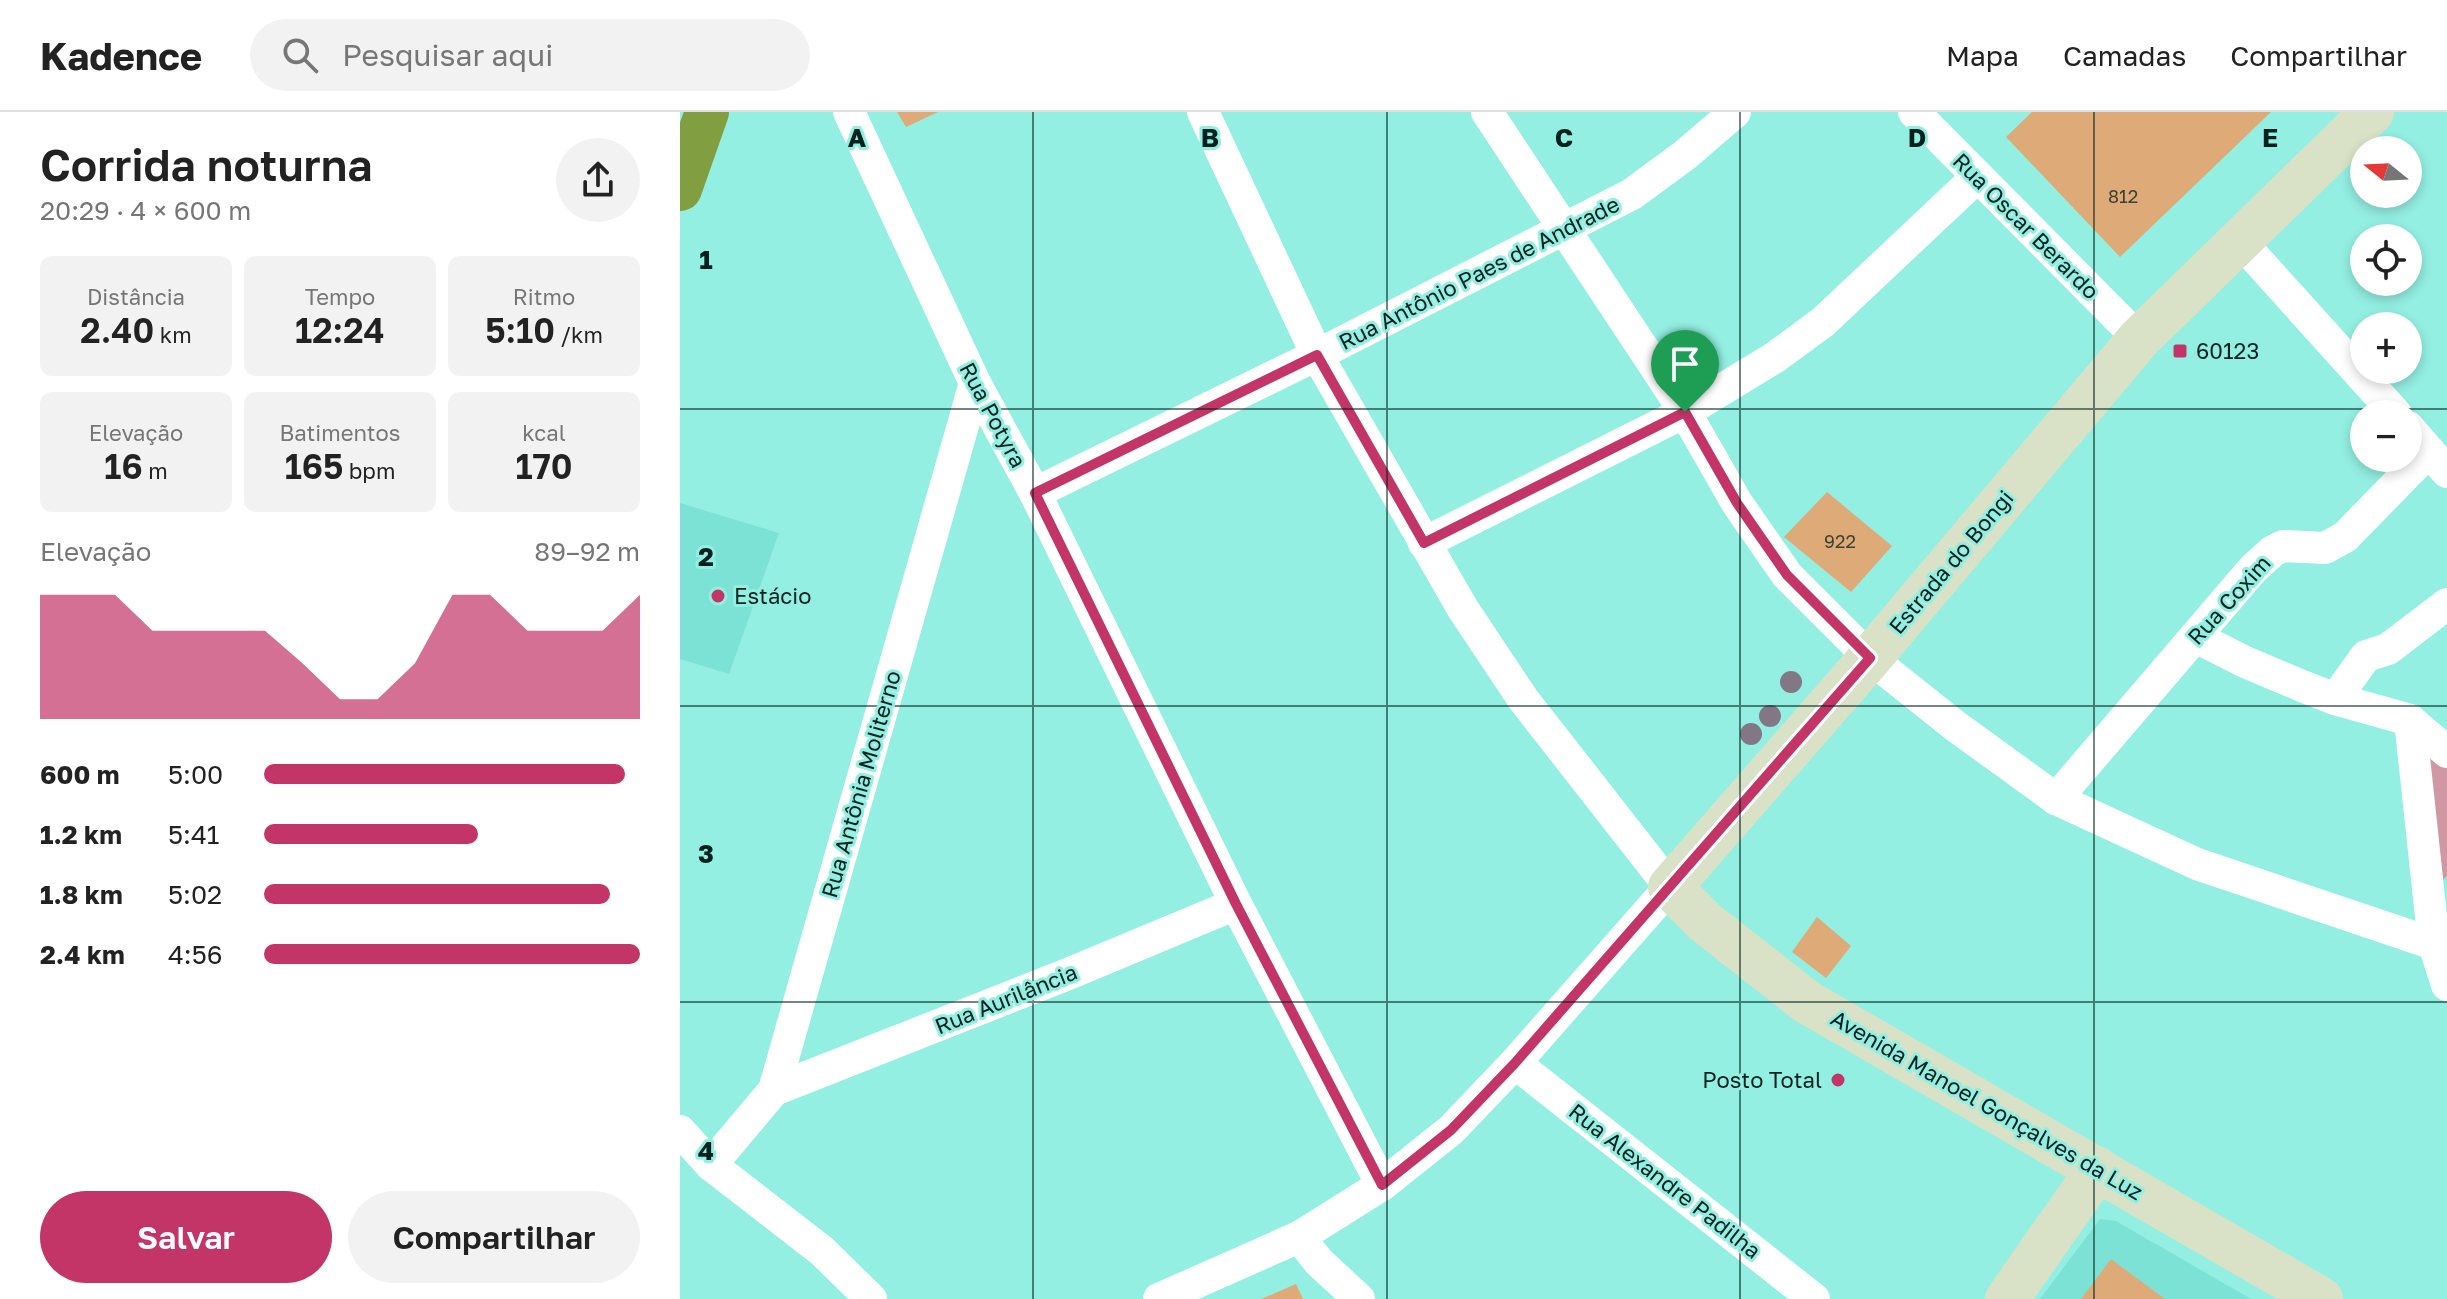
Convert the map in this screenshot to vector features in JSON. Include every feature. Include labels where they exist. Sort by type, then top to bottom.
[{"type":"highway","points":[[680,189],[707,112]]},
{"type":"main road","name":"Estrada do Bongi","points":[[1670,887],[1870,658],[2139,339],[2372,112]]},
{"type":"main road","name":"Avenida Manoel Gonçalves da Luz","points":[[1670,887],[1705,922],[1807,1002],[2321,1299]]},
{"type":"main road","points":[[2007,1299],[2098,1169]]},
{"type":"street","name":"Rua Potyra","points":[[849,112],[975,383],[1035,493],[1236,904],[1382,1185]]},
{"type":"street","points":[[1203,112],[1317,355],[1463,609],[1523,699],[1670,887]]},
{"type":"street","points":[[1487,112],[1685,412],[1737,503],[1787,575],[1870,658],[1954,725],[2056,799],[2197,864],[2434,944]]},
{"type":"street","name":"Rua Antônio Paes de Andrade","points":[[1035,493],[1317,355],[1632,194],[1685,155],[1735,112]]},
{"type":"street","name":"Rua Oscar Berardo","points":[[1914,112],[2139,339]]},
{"type":"street","points":[[1424,543],[1685,412],[1774,358],[1823,322],[1977,177]]},
{"type":"street","points":[[2240,241],[2383,400]]},
{"type":"street","name":"Rua Antônia Moliterno","points":[[711,1165],[774,1090],[975,383]]},
{"type":"street","name":"Rua Coxim","points":[[2056,799],[2253,569],[2283,546],[2325,548],[2335,544],[2428,450]]},
{"type":"street","points":[[2335,699],[2366,656],[2388,649],[2447,604]]},
{"type":"street","points":[[2196,637],[2243,661],[2335,699],[2410,720],[2447,752]]},
{"type":"street","points":[[2410,720],[2434,944],[2446,978]]},
{"type":"street","name":"Estrada do Bongi","points":[[1159,1299],[1299,1237],[1382,1185],[1451,1130],[1515,1063],[1670,887]]},
{"type":"street","name":"Rua Aurilância","points":[[774,1090],[1236,904]]},
{"type":"street","name":"Rua Alexandre Padilha","points":[[1515,1063],[1814,1299]]},
{"type":"street","points":[[680,1131],[711,1165],[822,1251],[871,1299]]},
{"type":"street","points":[[1299,1237],[1319,1262],[1359,1299]]},
{"type":"shaded area","name":"Estácio","points":[[680,503],[779,533],[729,674],[680,659]]},
{"type":"shaded area","points":[[2417,743],[2447,761],[2447,876],[2434,889]]},
{"type":"shaded area","points":[[2100,1219],[2116,1221],[2251,1299],[2040,1299]]},
{"type":"building","points":[[897,112],[938,112],[906,127]]},
{"type":"building","points":[[2032,112],[2271,112],[2120,257],[2006,137]]},
{"type":"building","points":[[1827,492],[1892,546],[1851,592],[1784,537]]},
{"type":"building","points":[[1817,917],[1851,946],[1826,978],[1792,952]]},
{"type":"building","points":[[2111,1259],[2142,1282],[2165,1299],[2081,1299]]},
{"type":"building","points":[[1296,1284],[1303,1299],[1261,1299]]},
{"type":"place","name":"60123","points":[[2180,351]]},
{"type":"place","name":"Estácio","points":[[718,596]]},
{"type":"place","name":"Posto Total","points":[[1838,1080]]},
{"type":"route","points":[[1317,355],[1424,543],[1685,412],[1737,503],[1787,575],[1870,658],[1515,1063],[1451,1130],[1382,1185],[1236,904],[1035,493],[1317,355]]}]
